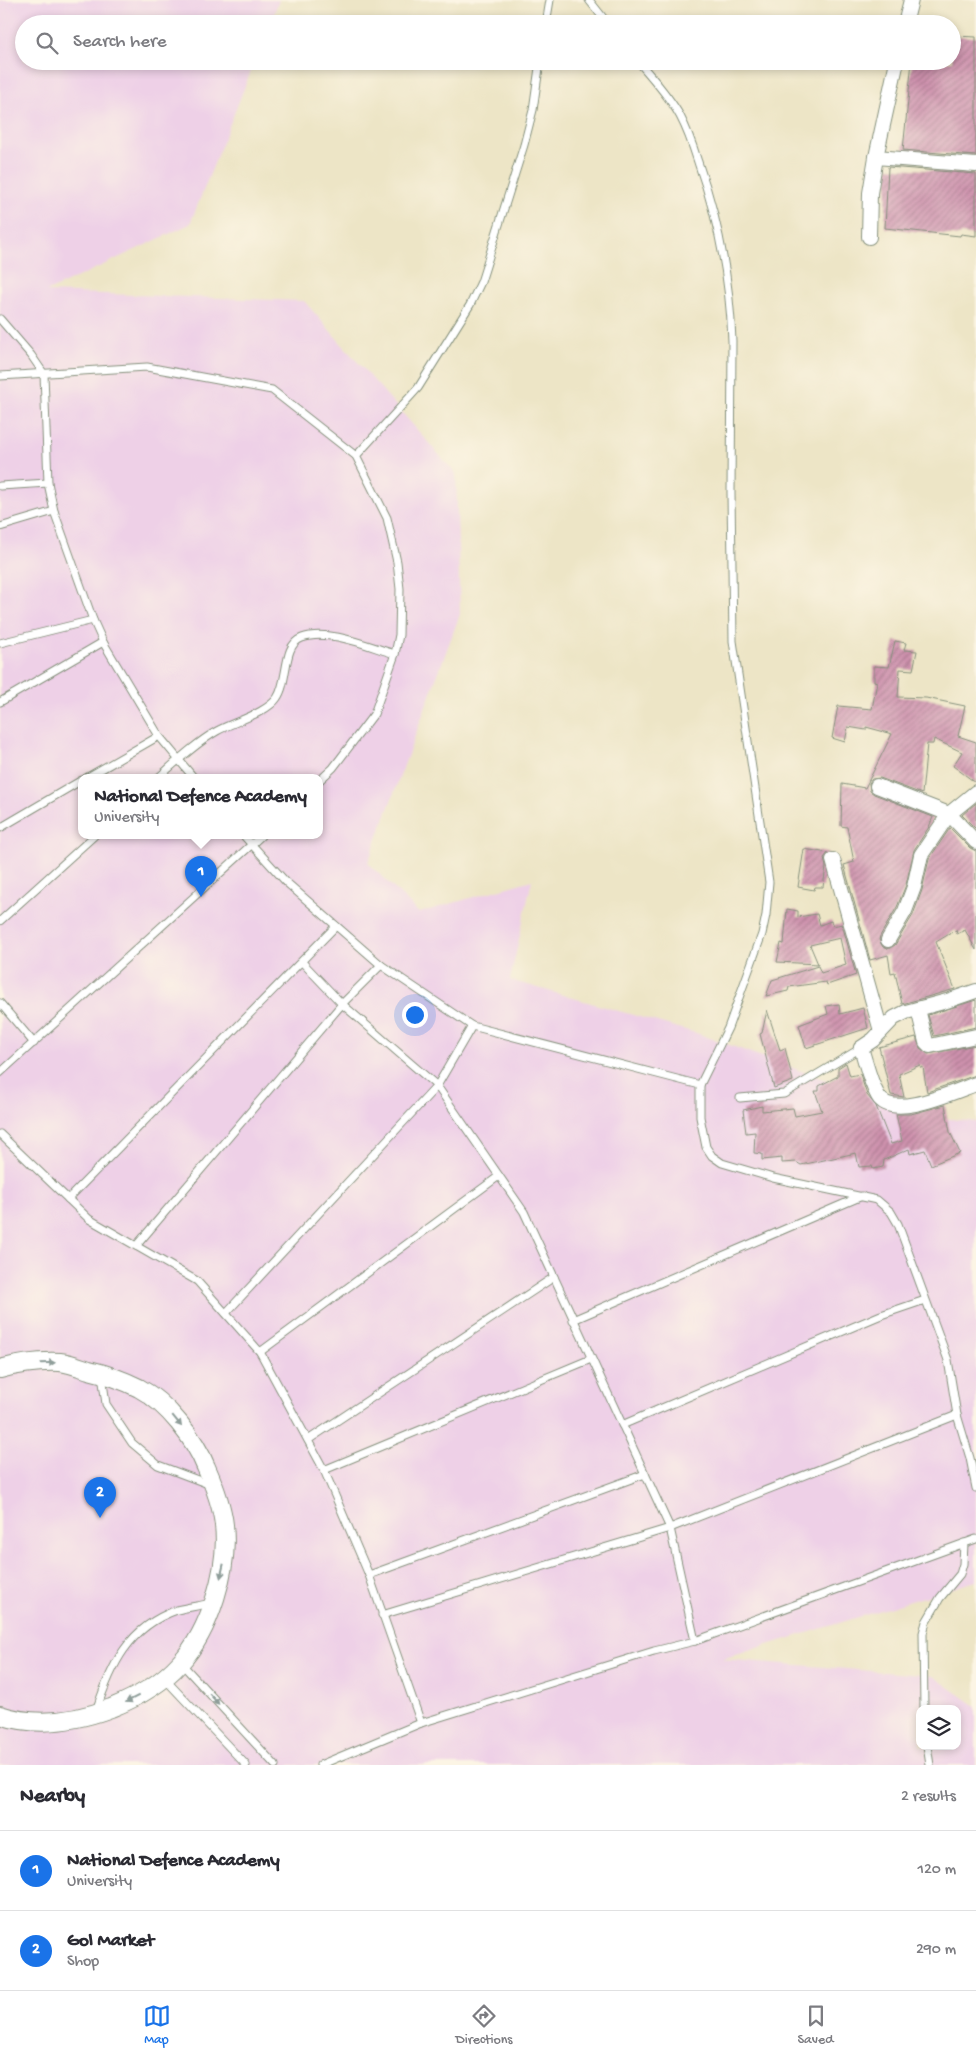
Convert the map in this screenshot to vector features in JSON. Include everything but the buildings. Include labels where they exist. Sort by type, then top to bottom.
[{"type":"street","points":[[907,15],[911,0]]},
{"type":"street","points":[[869,238],[870,193],[895,70]]},
{"type":"street","points":[[876,157],[976,165]]},
{"type":"street","points":[[877,786],[949,814],[976,842]]},
{"type":"street","points":[[888,940],[905,911],[914,887],[921,855],[949,814],[976,792]]},
{"type":"street","points":[[833,860],[881,1030]]},
{"type":"street","points":[[976,991],[894,1018],[873,1040],[861,1048],[878,1097],[886,1104],[911,1106],[976,1084]]},
{"type":"street","points":[[918,1009],[926,1042],[930,1046],[976,1036]]},
{"type":"street","points":[[0,1369],[18,1364],[60,1362],[101,1373],[140,1389],[173,1415],[199,1448],[214,1486],[224,1525],[224,1565],[214,1603],[199,1635],[181,1662],[164,1678],[133,1700],[95,1714],[54,1722],[12,1719],[0,1715]]},
{"type":"lane","points":[[548,15],[550,0]]},
{"type":"lane","points":[[589,0],[601,15]]},
{"type":"lane","points":[[356,456],[418,388],[470,305],[481,282],[524,145],[539,70]]},
{"type":"lane","points":[[645,70],[670,101],[686,128],[710,195],[722,252],[732,320],[731,493],[733,641],[769,882],[762,934],[728,1028],[700,1085],[700,1117],[706,1147],[712,1156],[722,1163],[773,1178],[877,1200],[891,1212],[898,1224],[948,1360],[956,1415],[970,1458],[976,1488]]},
{"type":"lane","points":[[0,319],[32,355],[44,374],[48,483],[54,511],[93,620],[160,736],[190,774]]},
{"type":"lane","points":[[0,376],[147,367],[272,390],[356,456],[387,518],[397,562],[400,589],[399,635],[395,654],[374,714],[333,768],[323,777]]},
{"type":"lane","points":[[0,486],[48,483]]},
{"type":"lane","points":[[0,527],[54,511]]},
{"type":"lane","points":[[0,643],[93,620]]},
{"type":"lane","points":[[162,774],[216,732],[267,707],[276,700],[283,688],[288,654],[294,642],[301,638],[314,635],[342,638],[395,654]]},
{"type":"lane","points":[[0,702],[104,642]]},
{"type":"lane","points":[[93,774],[160,736]]},
{"type":"lane","points":[[0,828],[78,782]]},
{"type":"lane","points":[[0,920],[91,839]]},
{"type":"lane","points":[[247,839],[286,882],[380,965],[472,1026],[700,1085]]},
{"type":"lane","points":[[0,1073],[257,839]]},
{"type":"lane","points":[[68,1199],[336,926]]},
{"type":"lane","points":[[302,962],[342,1004],[437,1086],[524,1212],[670,1528],[695,1641]]},
{"type":"lane","points":[[136,1246],[342,1004],[380,965]]},
{"type":"lane","points":[[0,1003],[34,1043]]},
{"type":"lane","points":[[226,1314],[437,1086],[472,1026]]},
{"type":"lane","points":[[740,1098],[784,1094],[861,1048]]},
{"type":"lane","points":[[0,1134],[88,1220],[197,1281],[260,1352],[324,1470],[369,1575],[421,1723]]},
{"type":"lane","points":[[260,1352],[500,1176]]},
{"type":"lane","points":[[573,1320],[862,1196]]},
{"type":"lane","points":[[308,1440],[554,1277]]},
{"type":"lane","points":[[622,1425],[881,1316],[925,1300]]},
{"type":"lane","points":[[324,1470],[591,1359]]},
{"type":"lane","points":[[101,1373],[106,1404],[132,1443],[158,1465],[214,1486]]},
{"type":"lane","points":[[382,1615],[670,1528],[956,1415]]},
{"type":"lane","points":[[369,1575],[644,1474]]},
{"type":"lane","points":[[320,1765],[421,1723],[654,1650],[695,1641],[976,1539]]},
{"type":"lane","points":[[924,1705],[923,1633],[926,1622],[940,1598],[960,1574],[963,1564],[964,1543]]},
{"type":"lane","points":[[95,1714],[108,1676],[124,1647],[149,1625],[176,1611],[214,1603]]},
{"type":"lane","points":[[181,1662],[275,1765]]},
{"type":"lane","points":[[164,1678],[246,1765]]},
{"type":"lane","points":[[928,1750],[930,1765]]},
{"type":"shaded area","points":[[0,0],[279,0],[273,15],[15,15],[15,70],[251,70],[190,224],[46,292],[304,301],[456,474],[460,614],[368,863],[419,913],[532,880],[510,980],[696,1033],[925,1116],[976,1122],[976,1581],[722,1659],[933,1676],[976,1706],[976,1765],[0,1765]]},
{"type":"place","name":"National Defence Academy","points":[[201,897]]},
{"type":"place","name":"Gol Market","points":[[100,1518]]}]
